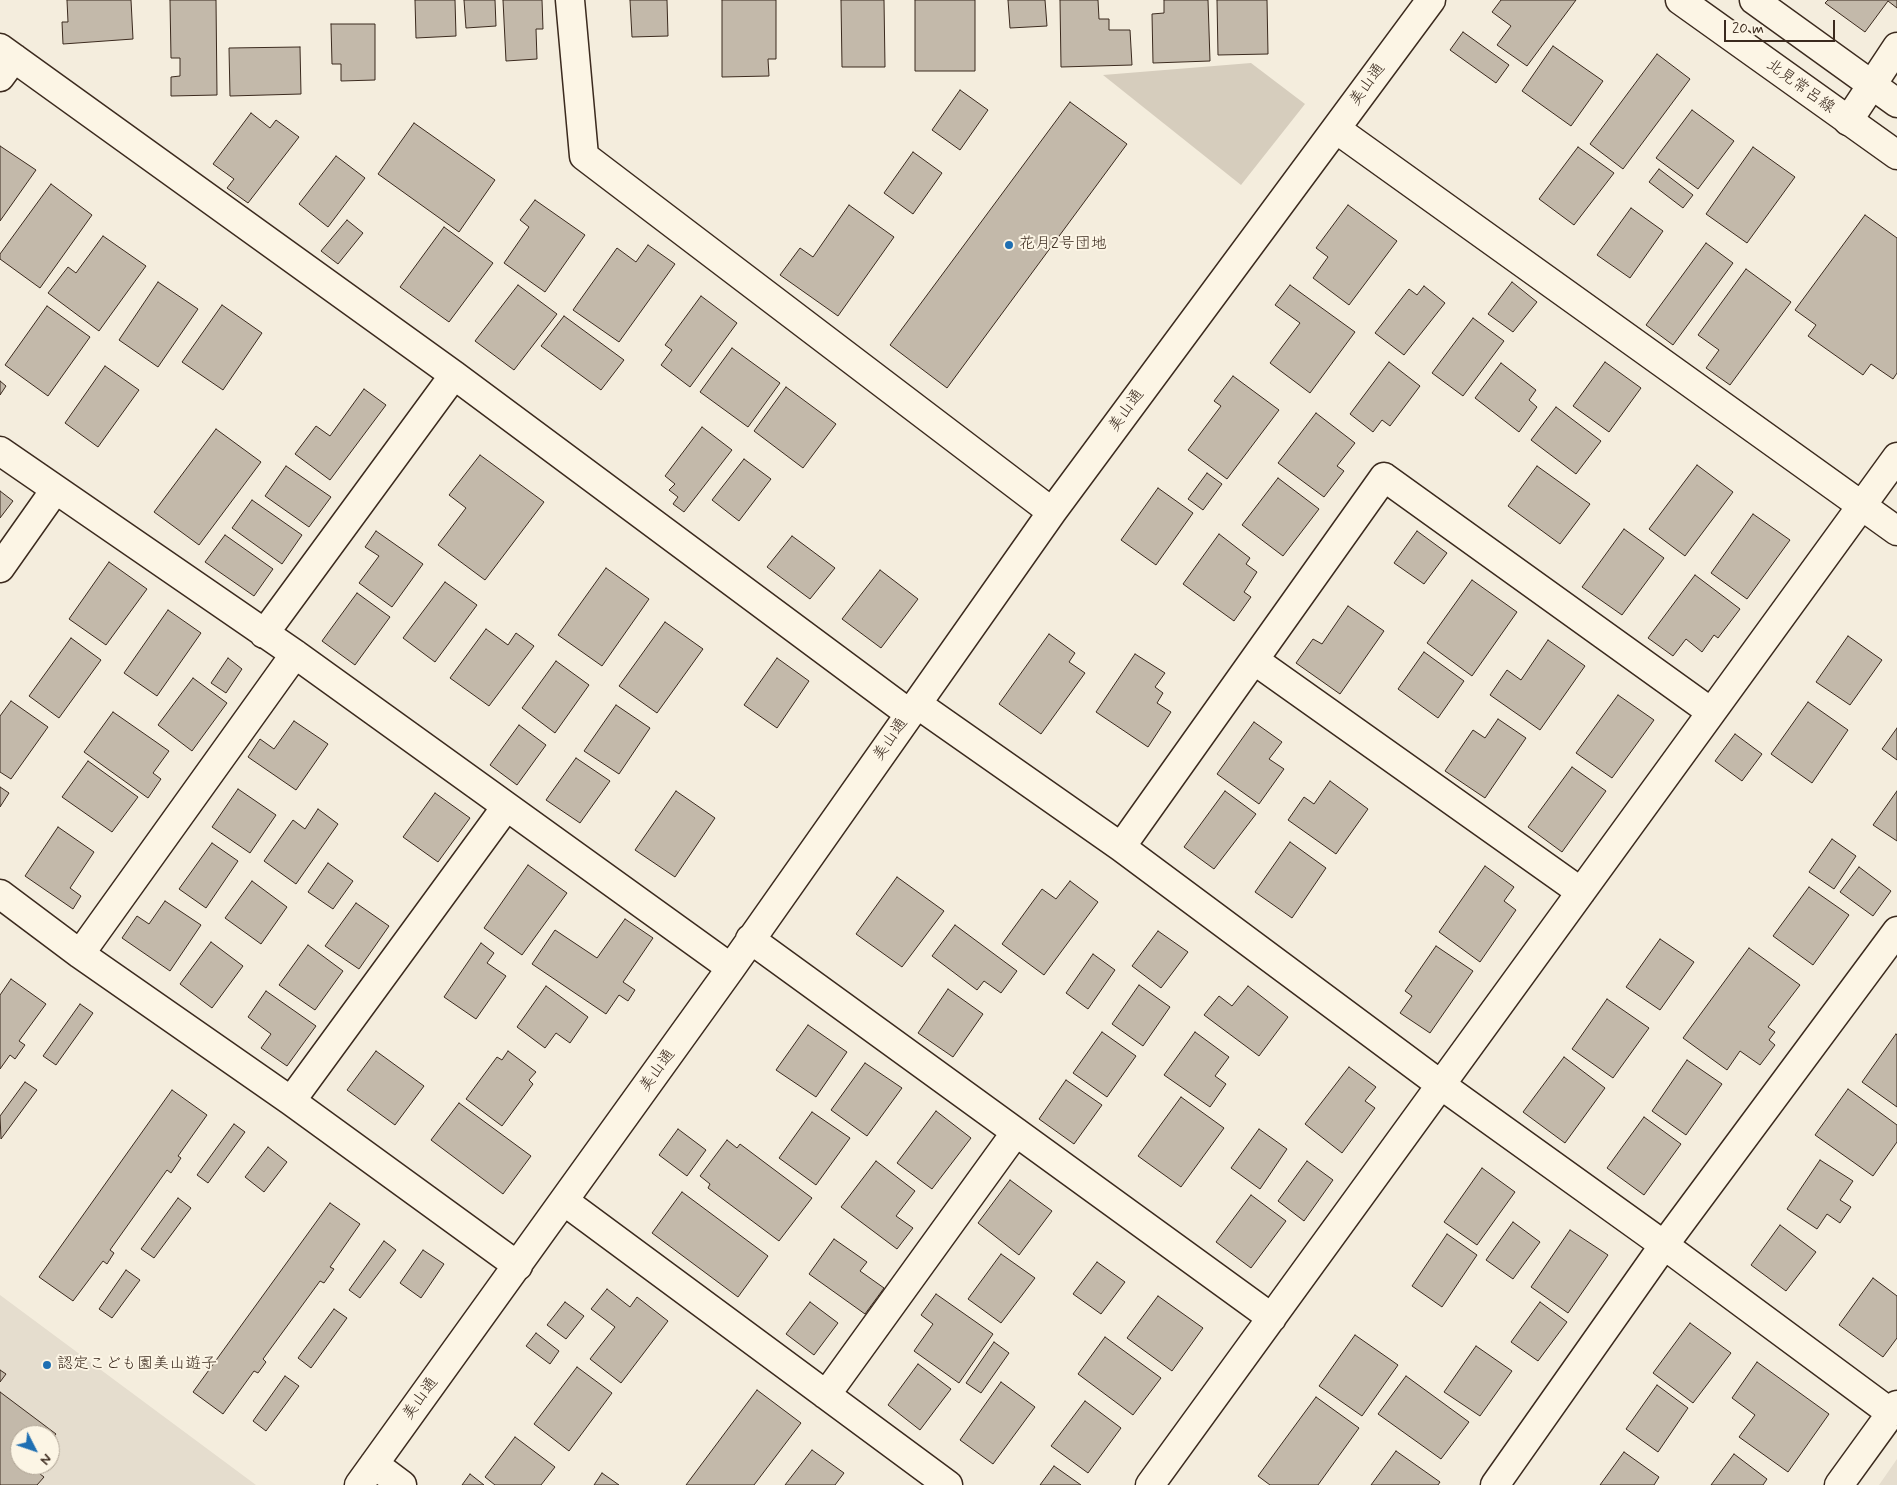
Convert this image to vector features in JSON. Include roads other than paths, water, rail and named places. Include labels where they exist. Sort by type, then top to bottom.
[{"type":"street","points":[[570,0],[584,156],[1052,512]]},
{"type":"street","name":"美山通","points":[[366,1474],[518,1266],[731,968],[1052,512],[1431,0]]},
{"type":"street","name":"北見常呂線","points":[[1680,0],[1897,156]]},
{"type":"street","points":[[1754,0],[1897,103]]},
{"type":"street","points":[[1848,121],[1897,48]]},
{"type":"street","points":[[5,61],[454,375],[913,709],[1121,847],[1441,1085],[1894,1409],[1839,1485]]},
{"type":"street","points":[[1336,129],[1897,531]]},
{"type":"street","points":[[264,634],[454,375]]},
{"type":"street","points":[[0,451],[294,654],[731,968]]},
{"type":"street","points":[[1150,1485],[1897,457]]},
{"type":"street","points":[[1121,847],[1384,477],[1711,712]]},
{"type":"street","points":[[0,568],[55,490]]},
{"type":"street","points":[[80,954],[294,654]]},
{"type":"street","points":[[1254,660],[1581,892]]},
{"type":"street","points":[[292,1101],[506,807]]},
{"type":"street","points":[[0,894],[80,954],[292,1101],[518,1266]]},
{"type":"street","points":[[1495,1485],[1664,1245],[1897,931]]},
{"type":"street","points":[[750,939],[1272,1318]]},
{"type":"street","points":[[826,1395],[1016,1132]]},
{"type":"street","points":[[564,1201],[948,1485]]},
{"type":"street","points":[[366,1474],[402,1485]]},
{"type":"place","name":"花月2号団地","points":[[1009,245]]},
{"type":"place","name":"認定こども園美山遊子","points":[[47,1365]]}]
